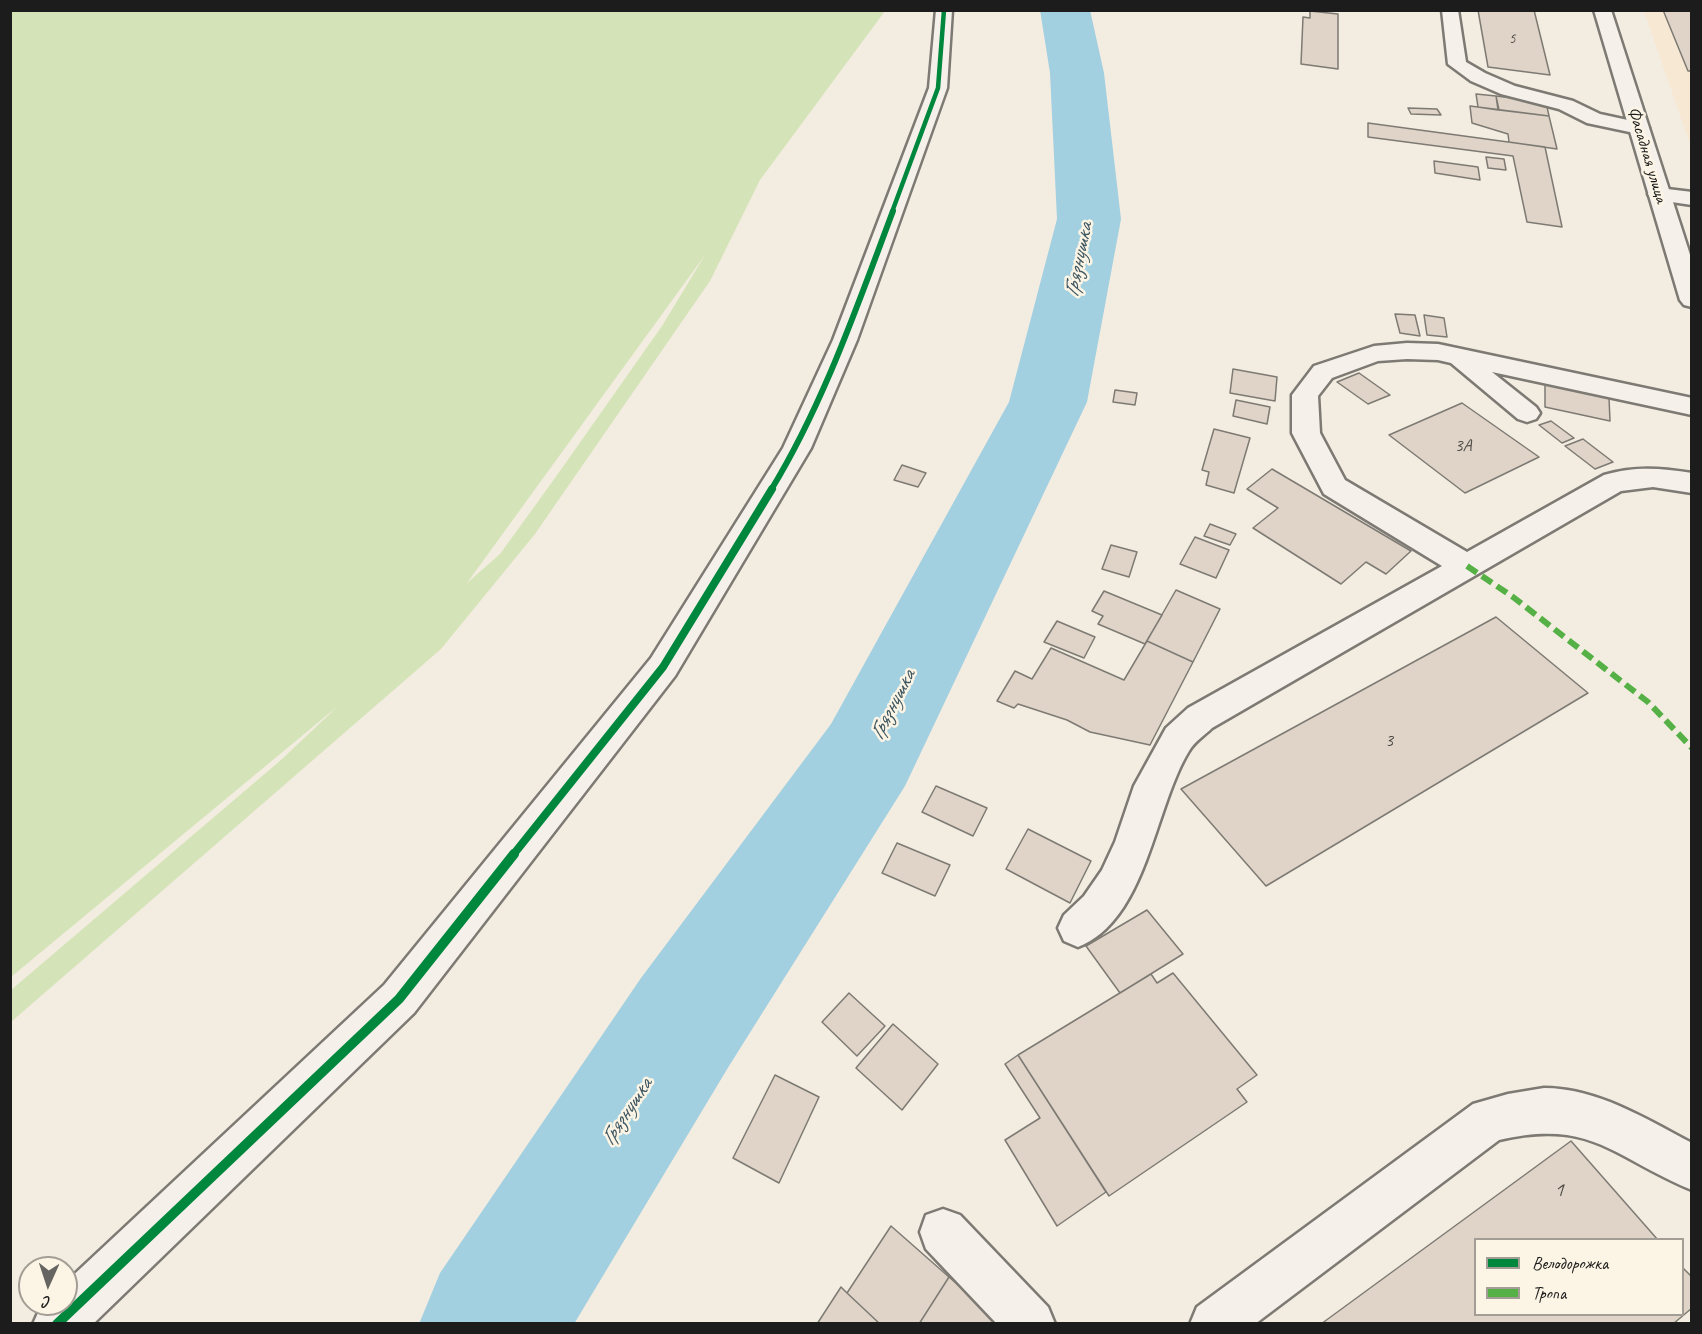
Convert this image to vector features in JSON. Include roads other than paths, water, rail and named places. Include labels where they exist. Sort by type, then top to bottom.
[{"type":"street","points":[[57,1323],[399,999],[663,667],[797,448],[845,340],[938,88],[944,10]]},
{"type":"street","points":[[1450,10],[1457,64],[1478,77],[1508,90],[1566,105],[1594,119],[1639,128]]},
{"type":"street","name":"Фасадная улица","points":[[1602,10],[1692,300]]},
{"type":"street","points":[[1659,195],[1692,199]]},
{"type":"street","points":[[1467,566],[1334,487],[1306,433],[1305,395],[1323,372],[1374,354],[1407,351],[1438,352],[1692,407]]},
{"type":"street","points":[[1457,356],[1527,412]]},
{"type":"street","points":[[1077,928],[1098,909],[1116,883],[1134,842],[1152,786],[1178,738],[1200,718],[1614,482],[1653,477],[1692,483]]},
{"type":"street","points":[[1214,1323],[1490,1120],[1522,1112],[1564,1112],[1606,1124],[1692,1168]]},
{"type":"street","points":[[943,1232],[1032,1323]]},
{"type":"waterway","name":"Грязнушка","points":[[491,1324],[685,1022],[868,755],[1048,402],[1089,219],[1077,73],[1065,10]]}]
